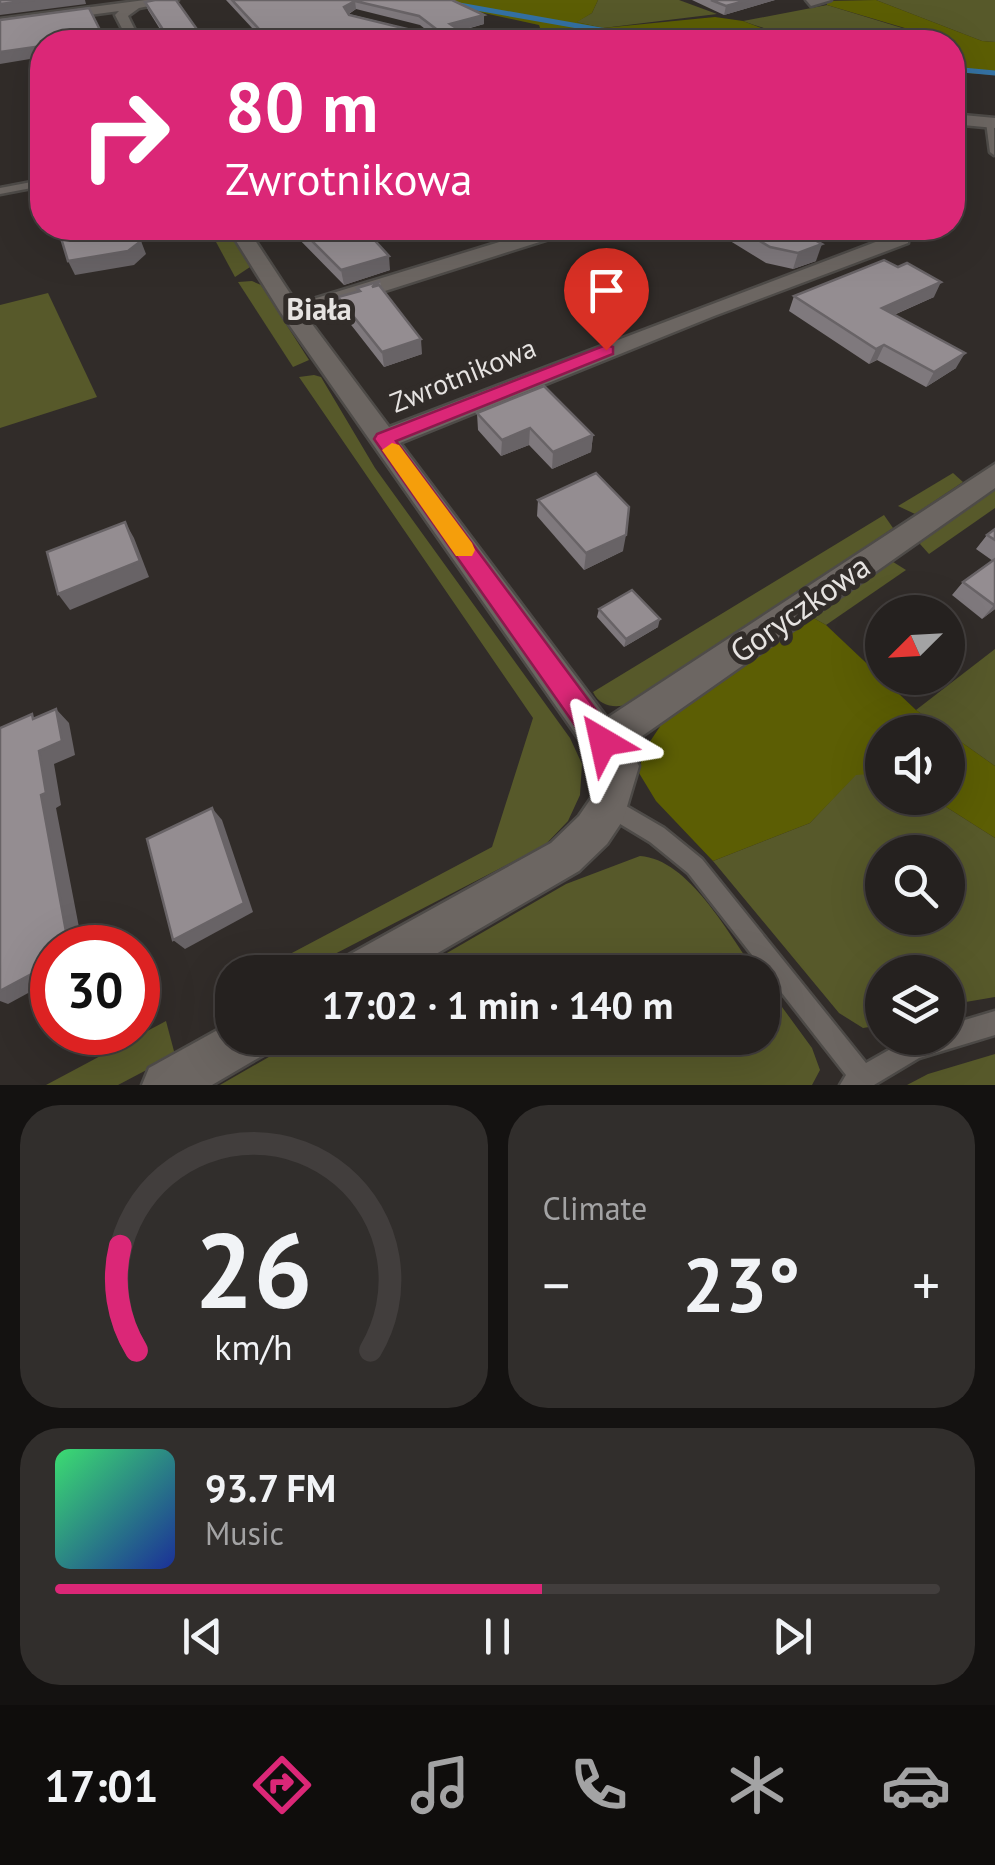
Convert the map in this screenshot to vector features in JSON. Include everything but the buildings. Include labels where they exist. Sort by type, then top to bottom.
[{"type":"street","points":[[0,23],[172,0]]},
{"type":"street","points":[[129,30],[122,16],[136,3]]},
{"type":"street","points":[[965,121],[993,122]]},
{"type":"street","points":[[246,240],[292,313],[620,766],[609,806],[565,857],[393,955]]},
{"type":"street","points":[[292,313],[526,240]]},
{"type":"street","name":"Zwrotnikowa","points":[[384,439],[706,311],[898,240]]},
{"type":"street","name":"Goryczkowa","points":[[603,742],[995,474]]},
{"type":"street","points":[[166,1085],[220,1055]]},
{"type":"lane","points":[[993,122],[994,152]]},
{"type":"lane","points":[[0,191],[30,185]]},
{"type":"lane","points":[[609,806],[657,835],[694,866],[857,1081],[900,1055]]},
{"type":"lane","points":[[965,1032],[995,1023]]},
{"type":"green space","points":[[598,0],[679,0],[717,14],[603,28],[576,22],[592,13]]},
{"type":"green space","points":[[876,0],[995,0],[995,42],[965,34],[965,30],[954,30]]},
{"type":"green space","points":[[827,5],[909,30],[772,30],[743,21]]},
{"type":"green space","points":[[215,240],[234,240],[250,267],[235,277]]},
{"type":"green space","points":[[238,282],[261,285],[309,360],[293,367]]},
{"type":"green space","points":[[48,293],[97,397],[0,428],[0,305]]},
{"type":"green space","points":[[299,377],[321,377],[375,468],[570,738],[582,764],[580,795],[568,821],[545,845],[333,955],[288,955],[492,847],[533,718]]},
{"type":"green space","points":[[953,473],[963,482],[915,514],[898,506]]},
{"type":"green space","points":[[995,488],[995,508],[929,554],[920,544],[923,537]]},
{"type":"green space","points":[[884,515],[893,528],[639,702],[607,705],[593,692]]},
{"type":"green space","points":[[890,560],[906,570],[826,625],[810,616]]},
{"type":"green space","points":[[995,649],[995,766],[965,745],[965,715],[923,715],[916,710],[935,695],[965,695],[965,672]]},
{"type":"green space","points":[[856,774],[865,774],[865,815],[959,815],[995,838],[995,997],[965,1002],[965,955],[865,955],[865,1028],[839,1013],[713,861],[810,823]]},
{"type":"green space","points":[[640,856],[658,860],[691,884],[744,955],[443,955],[566,884]]},
{"type":"green space","points":[[780,1004],[812,1048],[820,1070],[812,1085],[220,1085],[272,1055],[780,1055]]},
{"type":"green space","points":[[166,1021],[175,1055],[118,1085],[46,1085],[102,1055],[160,1055],[160,1024]]},
{"type":"green space","points":[[995,1054],[995,1085],[907,1085],[928,1074]]},
{"type":"shaded area","points":[[425,0],[598,0],[592,13],[577,22],[603,28],[715,17],[767,30],[541,30],[539,25]]},
{"type":"shaded area","points":[[876,0],[954,30],[911,30],[827,5],[826,1]]},
{"type":"shaded area","points":[[965,34],[995,42],[995,75],[965,73]]},
{"type":"shaded area","points":[[810,616],[826,625],[865,662],[865,695],[900,695],[923,715],[865,715],[865,774],[856,775],[810,823],[713,861],[656,801],[639,773],[643,752],[661,725]]},
{"type":"shaded area","points":[[965,745],[995,766],[995,838],[959,815],[965,815]]},
{"type":"waterway","points":[[448,3],[601,30]]},
{"type":"waterway","points":[[965,70],[995,73]]},
{"type":"slow traffic","points":[[392,450],[464,550]]},
{"type":"district","name":"Biała","points":[[319,310]]},
{"type":"route","points":[[603,742],[384,439],[606,350]]}]
